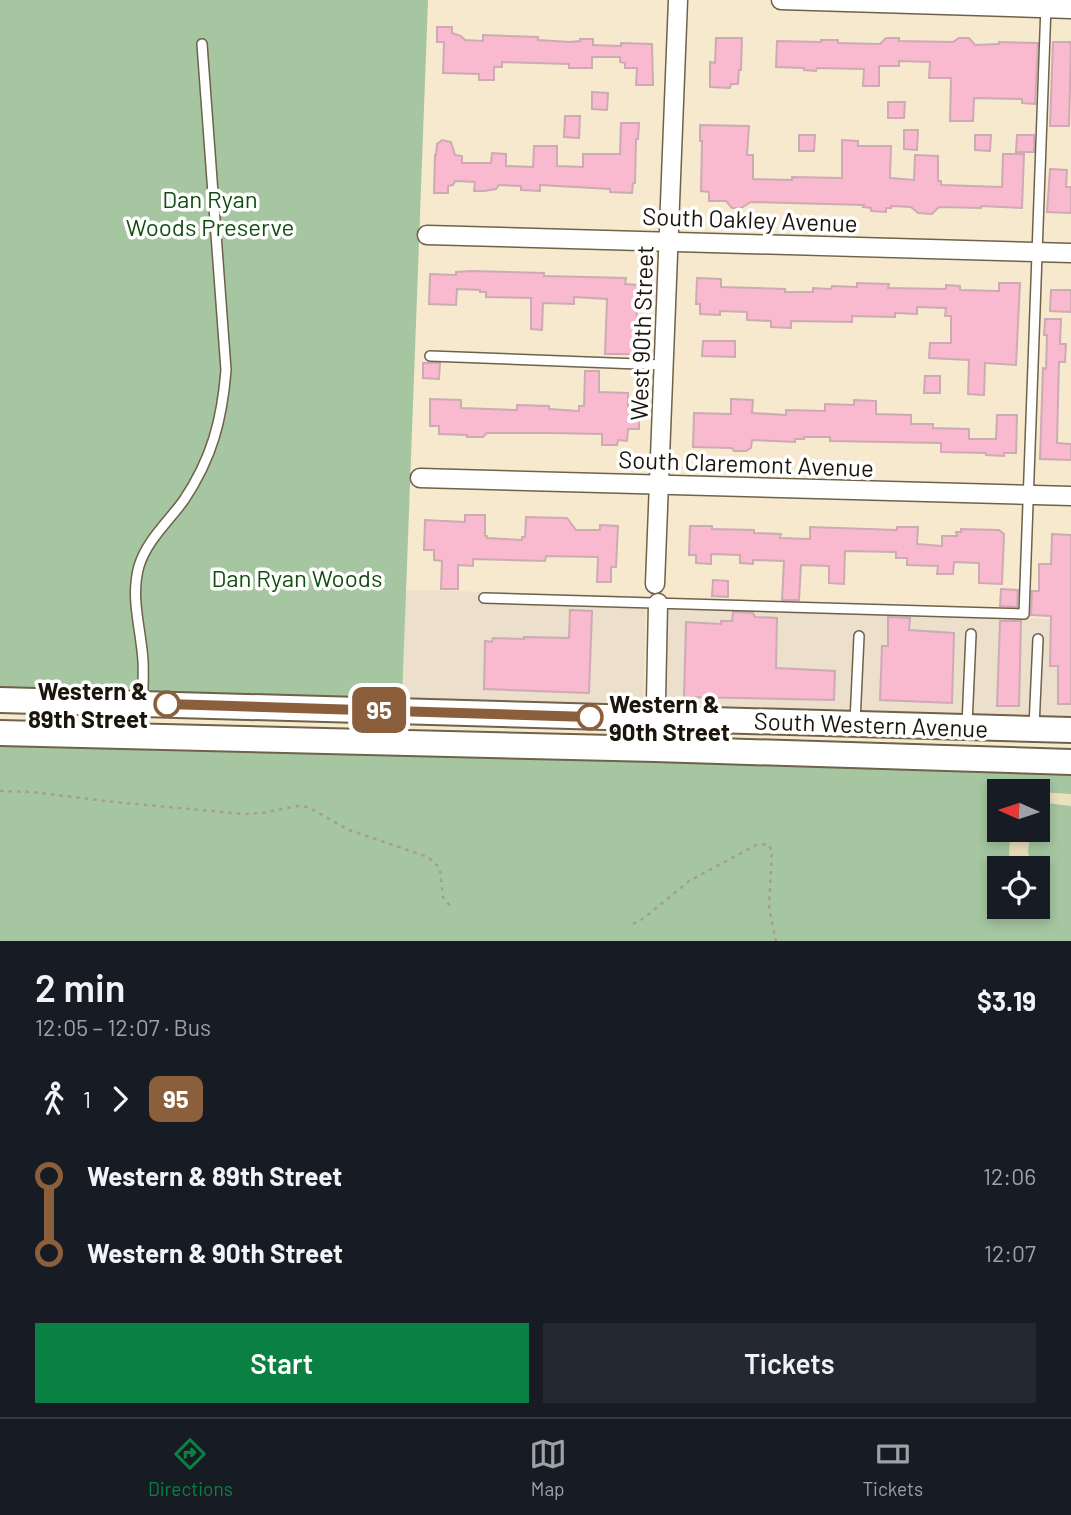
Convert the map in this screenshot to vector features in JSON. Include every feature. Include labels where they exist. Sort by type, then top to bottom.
[{"type":"main road","name":"South Western Avenue","points":[[0,700],[1071,730]]},
{"type":"main road","name":"South Western Avenue","points":[[0,733],[1071,762]]},
{"type":"street","name":"West 90th Street","points":[[655,584],[678,0]]},
{"type":"street","points":[[781,0],[1046,4],[1071,9]]},
{"type":"street","name":"South Oakley Avenue","points":[[427,235],[1071,253]]},
{"type":"street","name":"South Claremont Avenue","points":[[420,478],[1071,496]]},
{"type":"street","points":[[655,749],[658,603]]},
{"type":"lane","points":[[484,598],[1024,614],[1046,4]]},
{"type":"lane","points":[[141,737],[143,660],[135,593],[137,574],[150,544],[199,475],[219,423],[224,397],[225,359],[202,44]]},
{"type":"lane","points":[[430,356],[664,365]]},
{"type":"lane","points":[[967,727],[971,634]]},
{"type":"lane","points":[[855,724],[859,636]]},
{"type":"lane","points":[[1034,729],[1038,639]]},
{"type":"path","points":[[0,790],[244,814],[297,806],[308,807],[349,830],[436,862],[440,867],[443,897],[450,906]]},
{"type":"path","points":[[633,924],[689,881],[764,843],[768,844],[772,851],[769,908],[776,941]]},
{"type":"shaded area","points":[[406,590],[646,596],[643,710],[402,700]]},
{"type":"shaded area","points":[[668,603],[1071,620],[1071,721],[665,708]]},
{"type":"green space","name":"Dan Ryan Woods Preserve","points":[[0,0],[428,0],[402,700],[0,689]]},
{"type":"green space","points":[[0,742],[1071,773],[1071,941],[0,941]]},
{"type":"sand","points":[[1050,793],[1071,794],[1071,806],[1050,803]]},
{"type":"sand","points":[[1010,842],[1029,842],[1029,856],[1009,856]]},
{"type":"building","points":[[437,27],[452,27],[452,33],[465,40],[483,41],[483,35],[538,37],[538,40],[570,42],[593,39],[593,45],[652,44],[653,85],[636,85],[637,68],[625,68],[620,57],[592,57],[592,68],[569,68],[569,64],[502,62],[502,67],[494,67],[494,80],[479,80],[479,74],[443,73],[444,42],[437,42]]},
{"type":"building","points":[[716,38],[742,38],[738,84],[731,84],[730,88],[710,87],[710,62],[715,63]]},
{"type":"building","points":[[886,38],[899,38],[899,41],[953,42],[959,38],[969,38],[975,45],[999,42],[1038,43],[1035,104],[1022,103],[1022,99],[974,98],[973,121],[950,121],[951,78],[929,78],[930,62],[899,61],[899,66],[879,66],[879,86],[863,86],[864,69],[817,68],[816,71],[776,67],[777,41],[838,40],[838,43],[880,44]]},
{"type":"building","points":[[1053,42],[1070,42],[1071,47],[1069,126],[1050,126]]},
{"type":"building","points":[[592,92],[608,93],[607,110],[592,109]]},
{"type":"building","points":[[888,102],[905,102],[904,118],[888,118]]},
{"type":"building","points":[[565,116],[580,116],[579,138],[564,137]]},
{"type":"building","points":[[621,123],[639,123],[632,193],[540,185],[540,191],[521,190],[521,186],[499,185],[496,189],[474,191],[475,182],[455,181],[448,186],[448,193],[434,193],[435,155],[437,144],[442,140],[451,142],[455,155],[462,156],[462,163],[491,163],[492,153],[506,154],[506,166],[533,167],[534,146],[557,146],[557,166],[583,167],[583,154],[620,154]]},
{"type":"building","points":[[700,125],[749,126],[747,155],[753,155],[753,179],[842,178],[842,140],[858,141],[858,146],[891,146],[890,178],[914,180],[915,155],[938,156],[938,181],[941,181],[941,185],[1002,187],[1003,154],[1024,154],[1022,208],[939,207],[932,214],[918,213],[911,207],[891,206],[886,208],[886,212],[871,211],[871,208],[863,207],[864,205],[751,202],[741,208],[732,208],[726,201],[709,201],[709,192],[701,191]]},
{"type":"building","points":[[904,130],[918,130],[917,150],[904,149]]},
{"type":"building","points":[[799,135],[815,135],[814,151],[799,151]]},
{"type":"building","points":[[975,135],[991,135],[990,151],[975,150]]},
{"type":"building","points":[[1017,135],[1034,135],[1034,152],[1016,152]]},
{"type":"building","points":[[1050,169],[1067,170],[1066,187],[1071,187],[1071,213],[1047,212]]},
{"type":"building","points":[[456,272],[626,278],[625,284],[638,285],[635,354],[605,354],[607,299],[574,297],[574,304],[543,303],[542,330],[531,329],[531,298],[486,297],[486,292],[480,290],[457,289],[456,305],[429,304],[430,274],[456,275]]},
{"type":"building","points":[[697,278],[721,279],[721,287],[785,289],[785,292],[813,292],[813,288],[831,289],[832,286],[857,287],[857,283],[889,284],[888,288],[946,289],[946,285],[960,286],[960,290],[999,291],[999,283],[1020,283],[1016,365],[985,363],[984,395],[968,394],[969,360],[929,358],[930,343],[951,343],[951,316],[945,316],[946,308],[917,307],[917,314],[895,313],[895,317],[852,316],[852,322],[791,321],[791,328],[771,327],[771,321],[747,320],[747,312],[720,311],[720,315],[700,314],[700,304],[696,304]]},
{"type":"building","points":[[1051,290],[1071,290],[1071,312],[1050,311]]},
{"type":"building","points":[[1045,319],[1061,319],[1060,344],[1066,344],[1065,362],[1059,362],[1057,443],[1071,444],[1071,460],[1040,459],[1043,368],[1046,369]]},
{"type":"building","points":[[703,341],[735,341],[735,357],[702,356]]},
{"type":"building","points":[[423,363],[440,363],[439,379],[423,378]]},
{"type":"building","points":[[585,371],[599,371],[599,392],[628,393],[628,407],[639,407],[639,429],[628,429],[627,441],[618,440],[617,445],[602,445],[602,434],[487,433],[483,437],[467,437],[439,434],[439,426],[430,426],[430,399],[461,400],[461,408],[517,410],[517,405],[579,411],[579,406],[584,406]]},
{"type":"building","points":[[925,376],[940,376],[940,393],[924,393]]},
{"type":"building","points":[[731,399],[753,400],[752,413],[786,415],[786,410],[825,411],[825,404],[854,405],[854,400],[876,401],[876,414],[911,415],[911,424],[933,424],[933,428],[969,429],[969,439],[996,439],[997,415],[1017,415],[1016,453],[1004,453],[1004,456],[941,452],[941,443],[830,441],[830,437],[804,437],[795,439],[795,442],[752,440],[751,448],[746,451],[693,447],[694,413],[731,414]]},
{"type":"building","points":[[465,515],[485,515],[487,538],[522,540],[522,537],[525,537],[526,517],[567,518],[576,530],[600,530],[600,525],[618,526],[616,567],[611,567],[611,582],[597,582],[598,557],[546,556],[545,561],[473,559],[473,566],[458,565],[458,589],[441,589],[442,561],[434,560],[434,550],[424,550],[425,520],[465,522]]},
{"type":"building","points":[[690,526],[754,530],[754,533],[781,534],[780,538],[810,539],[810,527],[897,530],[897,527],[918,527],[917,544],[942,546],[942,536],[957,536],[956,532],[961,532],[961,529],[999,530],[1004,534],[1002,584],[979,583],[979,563],[954,562],[953,574],[937,574],[938,566],[907,565],[907,558],[896,558],[896,552],[845,551],[844,584],[829,583],[829,566],[801,565],[799,600],[782,600],[784,561],[753,560],[753,564],[740,563],[740,555],[711,554],[711,564],[696,563],[696,555],[689,555]]},
{"type":"building","points":[[1052,534],[1071,535],[1071,704],[1058,704],[1058,666],[1050,666],[1051,616],[1031,615],[1032,591],[1039,591],[1039,564],[1051,564]]},
{"type":"building","points":[[713,580],[728,581],[728,597],[712,596]]},
{"type":"building","points":[[1001,589],[1018,590],[1017,607],[1000,606]]},
{"type":"building","points":[[570,610],[592,611],[589,693],[484,689],[485,641],[492,642],[493,638],[569,638]]},
{"type":"building","points":[[733,612],[777,618],[776,668],[835,671],[834,700],[684,697],[686,622],[721,624],[721,621],[732,621]]},
{"type":"building","points":[[888,617],[910,618],[909,630],[954,633],[952,703],[880,700],[882,646],[888,646]]},
{"type":"building","points":[[1000,621],[1021,621],[1019,706],[997,706]]},
{"type":"bus line","name":"95","points":[[167,704],[590,717]]},
{"type":"place","name":"Western & 89th Street","points":[[167,704]]},
{"type":"place","name":"Western & 90th Street","points":[[590,717]]},
{"type":"park label","name":"Dan Ryan Woods","points":[[297,577]]}]
